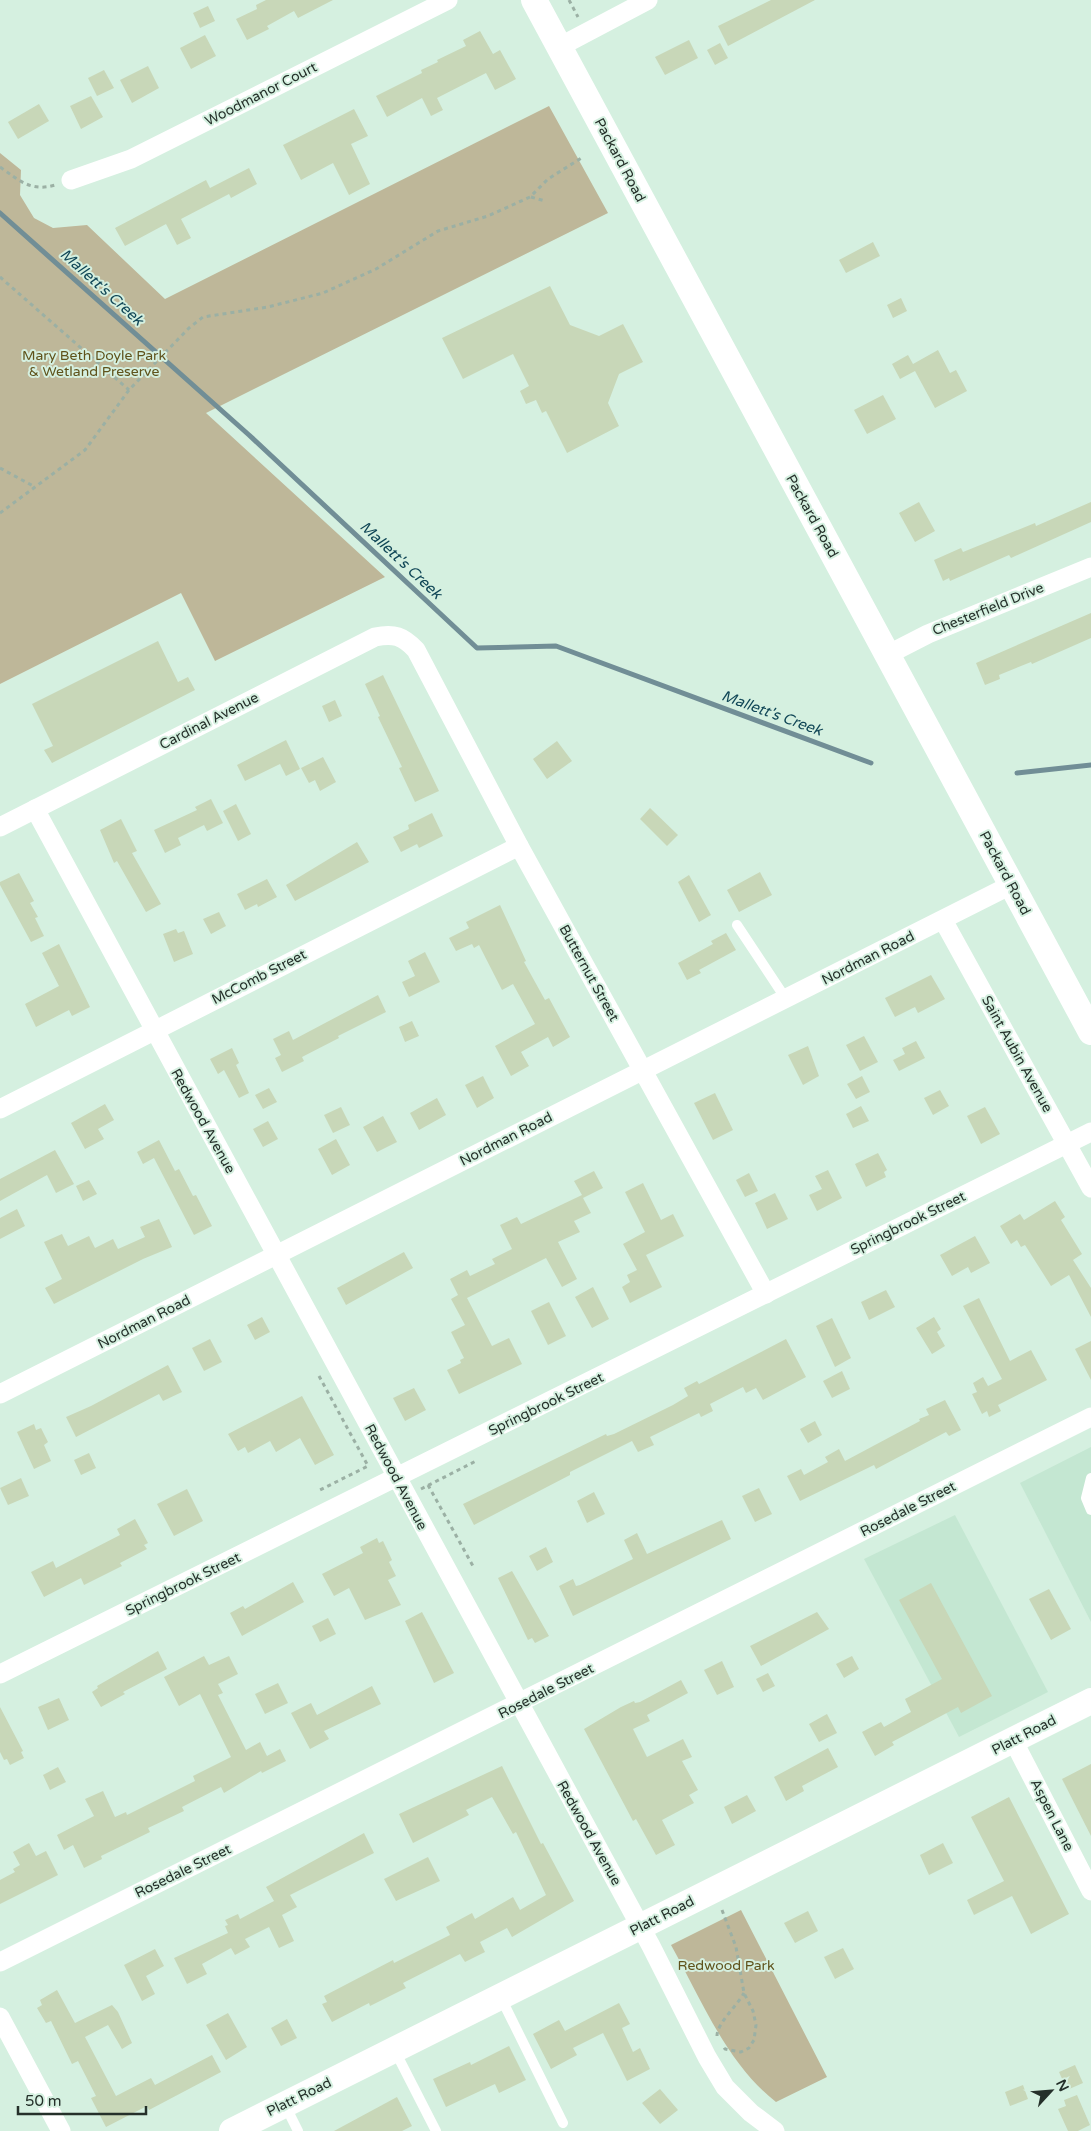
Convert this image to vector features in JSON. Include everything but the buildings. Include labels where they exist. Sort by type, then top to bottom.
[{"type":"main road","name":"Packard Road","points":[[534,0],[1091,1032]]},
{"type":"main road","name":"Platt Road","points":[[232,2131],[1091,1701]]},
{"type":"street","name":"Woodmanor Court","points":[[71,180],[131,159],[448,0]]},
{"type":"street","points":[[559,47],[648,0]]},
{"type":"street","name":"Chesterfield Drive","points":[[887,655],[928,634],[1091,567]]},
{"type":"street","name":"Cardinal Avenue","points":[[0,827],[375,637],[390,634],[405,638],[416,650]]},
{"type":"street","name":"Butternut Street","points":[[416,650],[520,846],[766,1294]]},
{"type":"street","name":"Redwood Avenue","points":[[35,809],[518,1705],[640,1927],[707,2057],[725,2087],[750,2113],[775,2131]]},
{"type":"street","name":"McComb Street","points":[[0,1109],[520,846]]},
{"type":"street","name":"Nordman Road","points":[[0,1394],[1011,885]]},
{"type":"street","name":"Saint Aubin Avenue","points":[[943,920],[1091,1188]]},
{"type":"street","name":"Springbrook Street","points":[[0,1674],[1091,1132]]},
{"type":"street","name":"Rosedale Street","points":[[0,1962],[518,1705],[1091,1417]]},
{"type":"street","name":"Aspen Lane","points":[[1013,1740],[1091,1891]]},
{"type":"street","points":[[0,2016],[61,2131]]},
{"type":"lane","points":[[737,925],[786,999]]},
{"type":"lane","points":[[1091,1478],[1086,1490],[1086,1498],[1091,1510]]},
{"type":"lane","points":[[500,1997],[563,2123]]},
{"type":"lane","points":[[395,2050],[436,2131]]},
{"type":"lane","points":[[284,2104],[298,2131]]},
{"type":"path","points":[[569,0],[580,20]]},
{"type":"path","points":[[0,513],[85,450],[129,390],[189,328],[203,317],[268,307],[323,293],[376,269],[438,231],[488,216],[530,197],[548,180],[583,157]]},
{"type":"path","points":[[0,167],[15,178],[38,189],[71,180]]},
{"type":"path","points":[[530,197],[545,201]]},
{"type":"path","points":[[0,277],[129,390]]},
{"type":"path","points":[[0,468],[35,487]]},
{"type":"path","points":[[319,1376],[368,1466],[320,1490]]},
{"type":"path","points":[[418,1467],[473,1566]]},
{"type":"path","points":[[721,2044],[725,2049],[741,2052],[749,2048],[754,2040],[756,2025],[753,2012],[744,1993],[736,1947],[722,1910]]},
{"type":"path","points":[[717,2038],[717,2032],[723,2020],[735,2009],[744,1993]]},
{"type":"shaded area","points":[[1091,1447],[1091,1622],[1020,1483]]},
{"type":"shaded area","points":[[955,1515],[1048,1692],[959,1737],[864,1559]]},
{"type":"green space","name":"Mary Beth Doyle Park & Wetland Preserve","points":[[549,106],[608,213],[206,413],[385,577],[215,661],[181,593],[0,684],[0,153],[21,170],[20,195],[34,218],[53,228],[87,225],[165,299]]},
{"type":"green space","name":"Redwood Park","points":[[741,1910],[827,2077],[776,2102],[759,2087],[729,2050],[716,2030],[671,1945]]},
{"type":"waterway","name":"Mallett's Creek","points":[[0,213],[249,435],[477,648],[556,646],[871,763]]},
{"type":"waterway","name":"Mallett's Creek","points":[[1017,773],[1091,765]]}]
